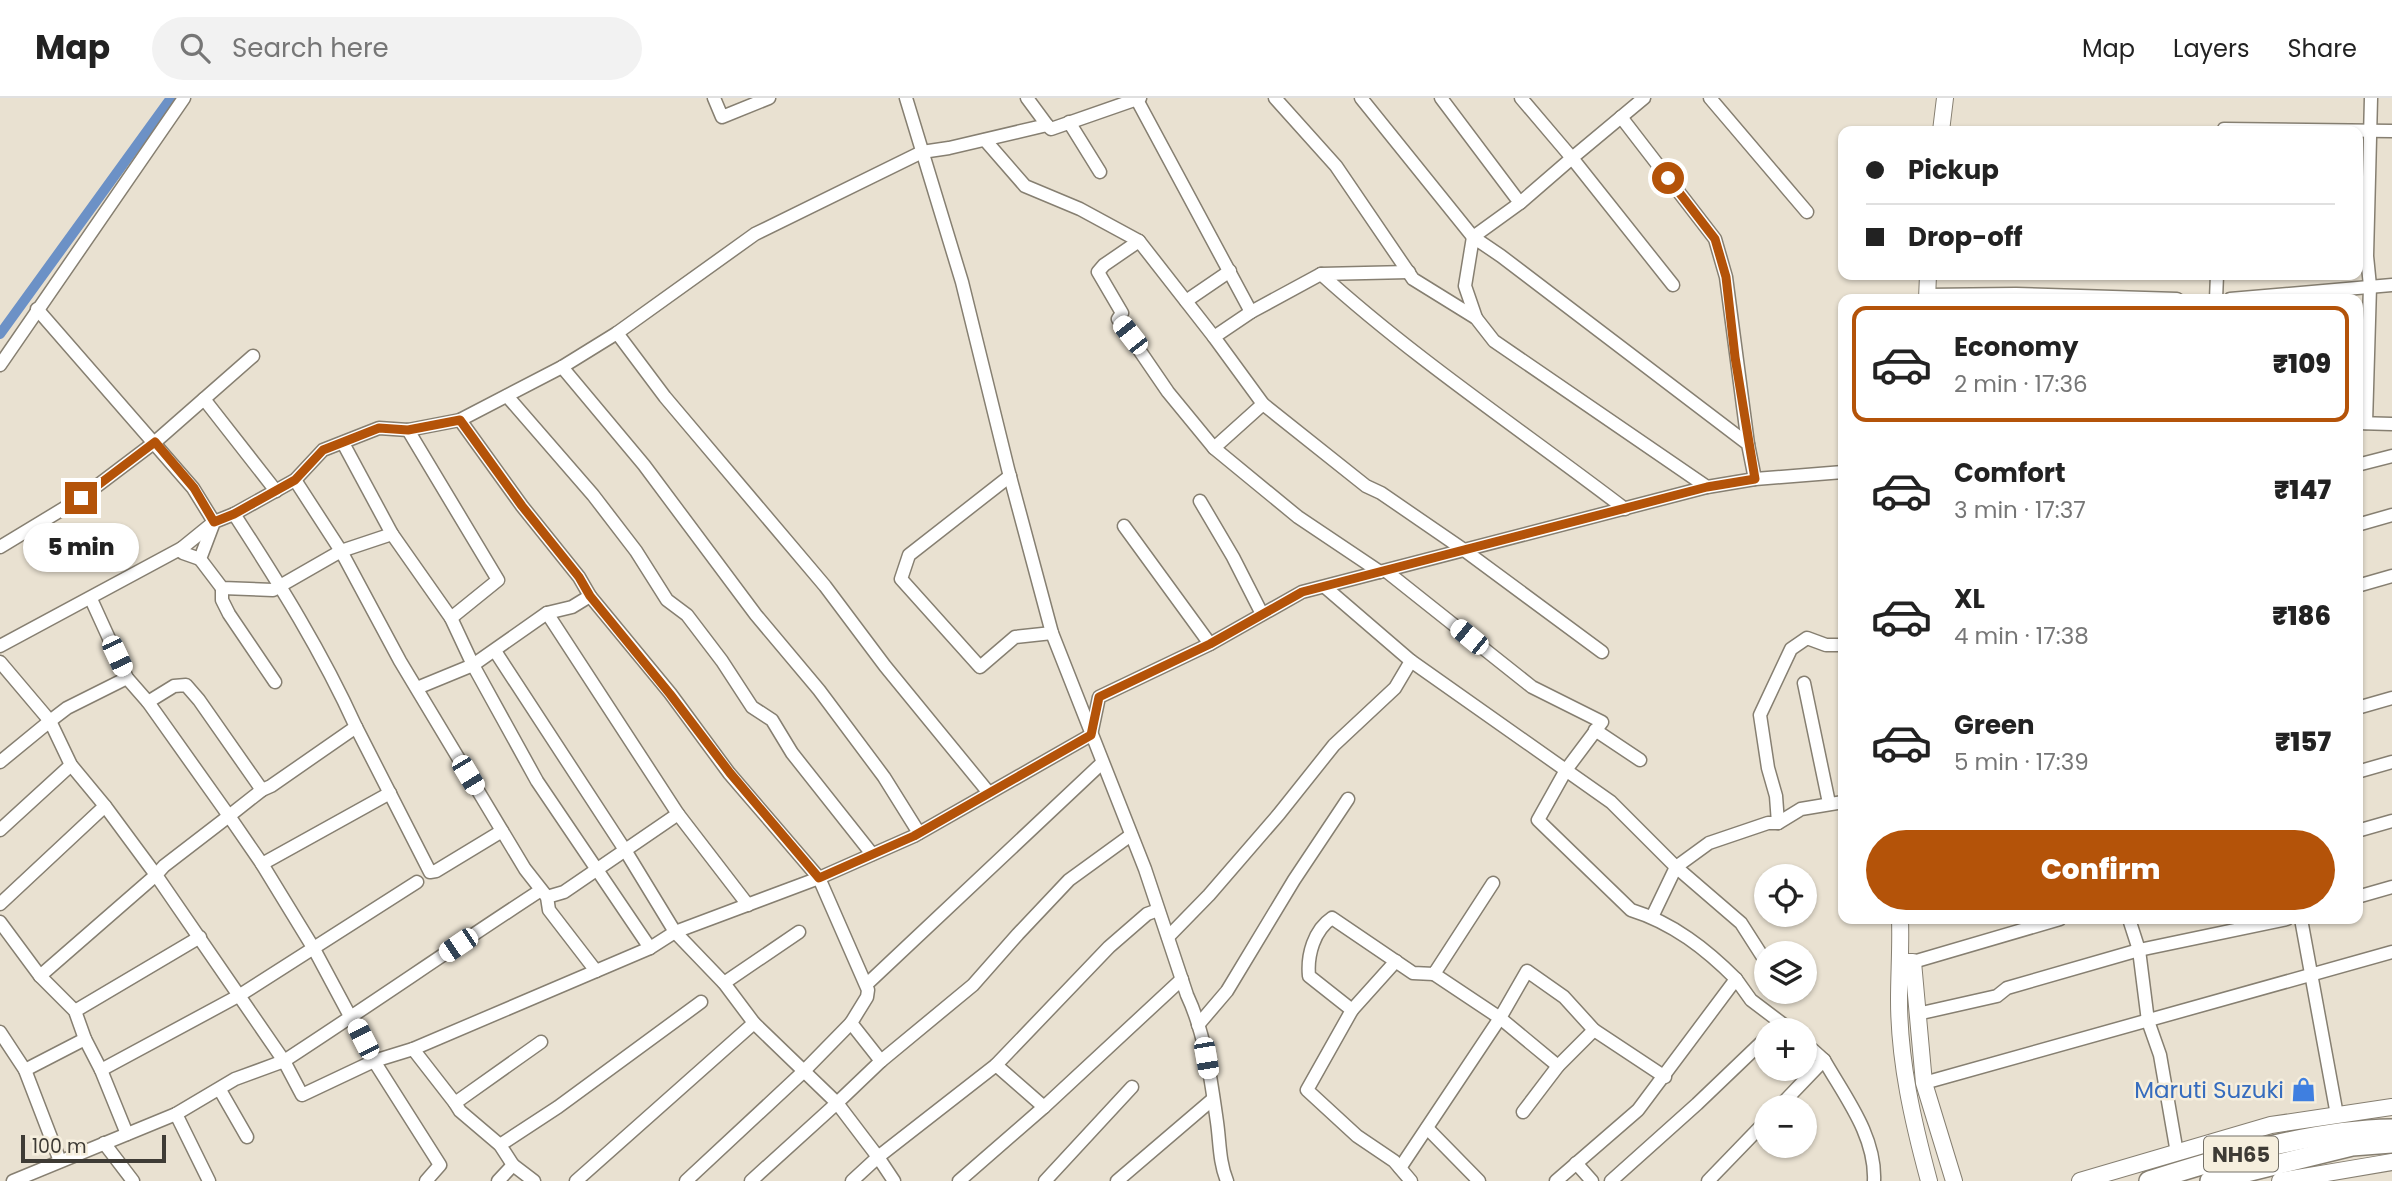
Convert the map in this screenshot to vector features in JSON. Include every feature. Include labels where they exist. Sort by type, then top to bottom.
[{"type":"highway","name":"NH65","points":[[2149,1181],[2218,1159],[2336,1133],[2392,1129]]},
{"type":"highway","name":"NH65","points":[[2210,1181],[2352,1146],[2392,1143]]},
{"type":"main road","points":[[1942,126],[1945,98]]},
{"type":"main road","points":[[1900,924],[1917,1014],[1924,1083],[1954,1181]]},
{"type":"main road","points":[[1907,962],[1899,1000],[1903,1054],[1911,1108],[1929,1181]]},
{"type":"main road","points":[[2080,1181],[2272,1125],[2392,1107]]},
{"type":"main road","points":[[2280,1181],[2392,1162]]},
{"type":"street","points":[[0,365],[184,98]]},
{"type":"street","points":[[714,98],[722,117],[769,98]]},
{"type":"street","points":[[906,98],[962,282],[1052,633],[1131,835],[1198,1025],[1213,1099],[1220,1164],[1227,1181]]},
{"type":"street","points":[[1027,98],[1051,129],[1138,98],[1251,312]]},
{"type":"street","points":[[1275,98],[1336,166],[1413,279],[1476,318]]},
{"type":"street","points":[[1361,98],[1473,237],[1502,256],[1748,444]]},
{"type":"street","points":[[1441,98],[1520,203]]},
{"type":"street","points":[[1521,98],[1673,285]]},
{"type":"street","points":[[1644,98],[1520,203],[1473,237],[1465,286],[1476,318],[1494,341],[1707,487]]},
{"type":"street","points":[[1710,98],[1807,212]]},
{"type":"street","points":[[2363,408],[2371,286],[2367,256],[2371,98]]},
{"type":"street","points":[[1620,117],[1715,239],[1726,277],[1755,479]]},
{"type":"street","points":[[1069,122],[1100,172]]},
{"type":"street","points":[[0,646],[27,629],[91,599],[181,548],[214,522],[234,514],[295,480],[323,450],[379,428],[408,430],[460,420],[562,367],[617,333],[755,234],[922,152],[1047,125]]},
{"type":"street","points":[[2363,131],[2392,131]]},
{"type":"street","points":[[985,140],[1025,186],[1080,209],[1139,241],[1263,404],[1366,486],[1381,493],[1464,550],[1602,652]]},
{"type":"street","points":[[1139,241],[1098,272],[1122,313],[1118,319],[1168,392],[1214,448],[1298,517],[1383,571],[1532,687],[1602,722],[1566,770],[1538,820],[1632,910],[1651,917],[1707,950],[1736,979],[1751,1000],[1771,1018]]},
{"type":"street","points":[[1186,301],[1230,271]]},
{"type":"street","points":[[1214,337],[1251,312],[1321,274],[1409,272]]},
{"type":"street","points":[[1321,274],[1364,313],[1441,373],[1530,436],[1625,509]]},
{"type":"street","points":[[2284,294],[2392,285]]},
{"type":"street","points":[[1446,299],[1465,286]]},
{"type":"street","points":[[37,309],[194,488],[214,522]]},
{"type":"street","points":[[617,333],[665,397],[825,586],[885,666],[989,793]]},
{"type":"street","points":[[0,547],[81,498],[155,442],[253,356]]},
{"type":"street","points":[[562,367],[644,465],[756,615],[819,690],[884,777],[919,833]]},
{"type":"street","points":[[507,396],[593,495],[636,551],[667,600],[687,615],[752,707],[772,720],[792,753],[872,854]]},
{"type":"street","points":[[204,399],[276,491]]},
{"type":"street","points":[[1214,448],[1263,404]]},
{"type":"street","points":[[460,420],[522,506],[579,577],[590,596],[730,773],[819,878],[867,984],[867,997],[851,1023],[803,1072],[686,1181]]},
{"type":"street","points":[[2363,423],[2392,424]]},
{"type":"street","points":[[408,430],[498,580],[451,618]]},
{"type":"street","points":[[343,443],[392,534],[451,618],[473,665],[537,781],[650,948]]},
{"type":"street","points":[[2363,463],[2392,456]]},
{"type":"street","points":[[0,662],[50,721],[71,765],[105,806],[200,937],[284,1062],[302,1095],[374,1061],[414,1049],[650,948],[675,932],[819,878],[919,833],[1091,735],[1099,697],[1210,644],[1302,592],[1707,487],[1755,479],[1838,472]]},
{"type":"street","points":[[1010,476],[909,555],[901,579],[980,667],[1015,637],[1052,633]]},
{"type":"street","points":[[295,480],[341,551],[400,661],[502,831],[544,894],[549,910],[596,971]]},
{"type":"street","points":[[1200,501],[1262,614]]},
{"type":"street","points":[[234,514],[281,585],[340,691],[430,872],[502,831]]},
{"type":"street","points":[[2363,522],[2392,515]]},
{"type":"street","points":[[200,559],[214,522]]},
{"type":"street","points":[[1124,526],[1210,644]]},
{"type":"street","points":[[222,588],[273,590],[341,551],[392,534]]},
{"type":"street","points":[[181,548],[183,553],[200,559],[222,588],[222,600],[229,614],[275,682]]},
{"type":"street","points":[[2363,584],[2392,576]]},
{"type":"street","points":[[1325,587],[1410,661],[1611,802],[1676,867],[1741,923],[1754,943]]},
{"type":"street","points":[[417,688],[473,665],[547,613],[572,607],[590,596]]},
{"type":"street","points":[[91,599],[127,678],[148,702],[262,864],[314,948],[374,1061],[440,1166],[426,1181]]},
{"type":"street","points":[[547,613],[678,814],[748,905]]},
{"type":"street","points":[[1779,823],[1760,715],[1791,649],[1807,638],[1826,645],[1838,645]]},
{"type":"street","points":[[495,652],[625,850],[675,932],[724,983],[754,1023],[837,1102],[894,1181]]},
{"type":"street","points":[[1168,937],[1270,825],[1334,745],[1395,688],[1410,661]]},
{"type":"street","points":[[0,762],[66,708],[127,678]]},
{"type":"street","points":[[1804,682],[1829,803]]},
{"type":"street","points":[[148,702],[174,686],[186,685],[262,790]]},
{"type":"street","points":[[2363,706],[2392,698]]},
{"type":"street","points":[[40,976],[164,866],[262,790],[356,727]]},
{"type":"street","points":[[1595,730],[1640,760]]},
{"type":"street","points":[[2363,770],[2392,762]]},
{"type":"street","points":[[867,984],[1102,763]]},
{"type":"street","points":[[0,830],[71,765]]},
{"type":"street","points":[[262,864],[390,793]]},
{"type":"street","points":[[1198,1025],[1227,991],[1294,880],[1348,799]]},
{"type":"street","points":[[1651,917],[1676,867],[1709,843],[1768,823],[1779,823],[1801,809],[1838,802]]},
{"type":"street","points":[[0,905],[105,806]]},
{"type":"street","points":[[18,1180],[176,1114],[220,1090],[234,1079],[284,1062],[544,894],[564,892],[678,814]]},
{"type":"street","points":[[2363,829],[2392,821]]},
{"type":"street","points":[[751,1181],[881,1061],[973,985],[1069,880],[1131,835]]},
{"type":"street","points":[[101,1070],[240,995],[417,882]]},
{"type":"street","points":[[1434,974],[1493,883]]},
{"type":"street","points":[[2363,895],[2392,887]]},
{"type":"street","points":[[852,1181],[878,1157],[996,1065],[1109,947],[1147,914],[1158,910]]},
{"type":"street","points":[[1352,1010],[1309,976],[1309,957],[1322,925],[1332,918],[1413,973],[1434,974],[1500,1018],[1558,1066]]},
{"type":"street","points":[[0,922],[40,976],[75,1011],[127,1134]]},
{"type":"street","points":[[1907,962],[2042,924]]},
{"type":"street","points":[[2130,924],[2138,950],[2147,1021],[2160,1055],[2177,1153]]},
{"type":"street","points":[[1917,1014],[1997,996],[2007,988],[2138,950],[2263,924]]},
{"type":"street","points":[[2302,924],[2337,1115]]},
{"type":"street","points":[[724,983],[799,932]]},
{"type":"street","points":[[75,1011],[200,937]]},
{"type":"street","points":[[1924,1083],[2392,952]]},
{"type":"street","points":[[1396,961],[1352,1010],[1307,1090],[1357,1136],[1394,1161],[1411,1181]]},
{"type":"street","points":[[1400,1168],[1500,1018],[1527,971],[1564,997],[1594,1030],[1665,1077]]},
{"type":"street","points":[[959,1181],[1044,1107],[1182,979]]},
{"type":"street","points":[[1556,1181],[1637,1110],[1665,1077],[1736,979]]},
{"type":"street","points":[[500,1145],[558,1107],[701,1002]]},
{"type":"street","points":[[576,1181],[754,1023]]},
{"type":"street","points":[[851,1023],[881,1061]]},
{"type":"street","points":[[1523,1112],[1558,1066],[1594,1030]]},
{"type":"street","points":[[0,1031],[25,1070],[60,1161]]},
{"type":"street","points":[[25,1070],[85,1039]]},
{"type":"street","points":[[455,1103],[541,1042]]},
{"type":"street","points":[[414,1049],[460,1111],[500,1145],[513,1165],[534,1181]]},
{"type":"street","points":[[1611,1181],[1698,1104],[1754,1050]]},
{"type":"street","points":[[1817,1054],[1824,1060],[1867,1136],[1875,1162],[1874,1181]]},
{"type":"street","points":[[1790,1095],[1824,1060]]},
{"type":"street","points":[[996,1065],[1044,1107]]},
{"type":"street","points":[[1045,1181],[1132,1087]]},
{"type":"street","points":[[220,1090],[247,1137]]},
{"type":"street","points":[[1117,1181],[1213,1099]]},
{"type":"street","points":[[176,1114],[209,1181]]},
{"type":"street","points":[[1427,1128],[1479,1181]]},
{"type":"street","points":[[1709,1181],[1754,1134]]},
{"type":"street","points":[[104,1143],[133,1181]]},
{"type":"street","points":[[1576,1163],[1592,1181]]},
{"type":"street","points":[[498,1181],[513,1165]]},
{"type":"waterway","points":[[0,334],[171,98]]},
{"type":"place","name":"Maruti Suzuki","points":[[2304,1090]]},
{"type":"route","points":[[81,498],[155,442],[194,488],[214,522],[234,514],[295,480],[323,450],[379,428],[408,430],[460,420],[522,506],[579,577],[590,596],[730,773],[819,878],[914,836],[1091,735],[1099,697],[1210,644],[1302,592],[1707,487],[1755,479],[1735,357],[1726,277],[1715,239],[1668,178]]}]
